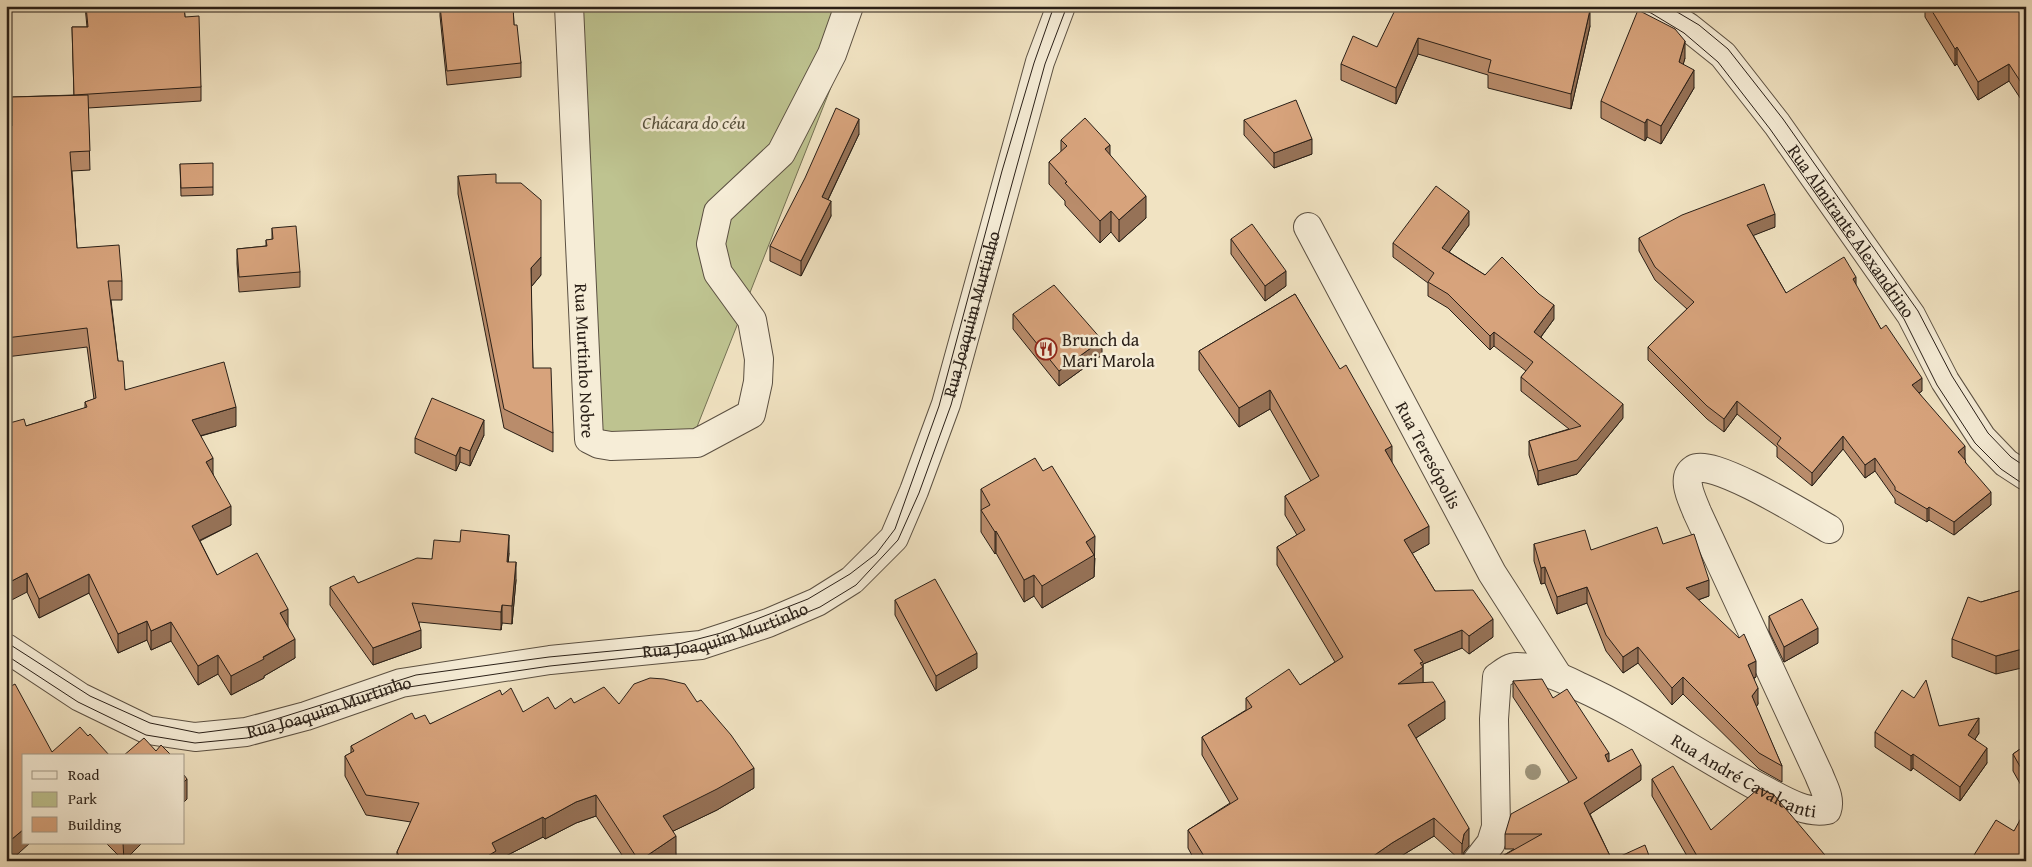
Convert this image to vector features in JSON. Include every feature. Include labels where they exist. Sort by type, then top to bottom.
[{"type":"street","name":"Rua Murtinho Nobre","points":[[569,6],[589,439],[599,444],[611,446],[697,443],[751,414],[758,382],[759,359],[752,320],[718,273],[712,244],[718,212],[781,153],[832,54],[849,6]]},
{"type":"street","name":"Rua Joaquim Murtinho","points":[[6,648],[80,697],[148,730],[194,737],[254,730],[306,716],[401,683],[550,660],[701,645],[768,623],[817,602],[852,580],[894,538],[914,492],[946,404],[1040,62],[1061,6]]},
{"type":"street","name":"Rua Almirante Alexandrino","points":[[1655,6],[1688,27],[1723,55],[1777,124],[1910,315],[1945,381],[1982,438],[2006,463],[2026,476]]},
{"type":"street","name":"Rua Teresópolis","points":[[1308,227],[1492,573],[1558,676]]},
{"type":"street","name":"Rua André Cavalcanti","points":[[1477,861],[1490,843],[1496,827],[1494,719],[1497,677],[1515,667],[1558,676],[1607,698],[1737,776],[1808,810],[1827,810],[1828,797],[1819,775],[1696,512],[1688,483],[1690,474],[1694,469],[1706,467],[1741,480],[1829,529]]},
{"type":"green space","name":"Chácara do céu","points":[[574,6],[863,6],[693,437],[593,437]]},
{"type":"building","points":[[86,6],[184,6],[185,17],[199,16],[201,87],[74,95],[72,27],[88,27]]},
{"type":"building","points":[[440,6],[513,6],[514,25],[517,25],[521,63],[447,71]]},
{"type":"building","points":[[1397,6],[1576,6],[1590,10],[1571,94],[1488,72],[1491,60],[1418,38],[1396,88],[1341,64],[1353,36],[1377,47]]},
{"type":"building","points":[[1929,6],[2026,6],[2026,90],[2009,64],[1978,82]]},
{"type":"building","points":[[1638,10],[1675,29],[1685,41],[1679,62],[1694,70],[1661,126],[1647,119],[1645,123],[1601,101]]},
{"type":"building","points":[[88,95],[90,151],[70,152],[77,248],[119,245],[122,281],[108,281],[118,361],[123,361],[125,390],[224,362],[236,407],[192,420],[213,458],[206,462],[231,506],[192,526],[217,575],[257,553],[288,609],[280,613],[295,639],[263,657],[264,659],[231,676],[218,655],[198,666],[171,622],[151,631],[147,621],[118,634],[89,574],[39,599],[27,573],[6,584],[6,424],[24,419],[26,426],[87,407],[85,402],[96,398],[87,328],[6,338],[6,126],[12,126],[12,97]]},
{"type":"building","points":[[1296,100],[1312,139],[1274,153],[1244,120]]},
{"type":"building","points":[[836,108],[859,119],[822,197],[831,201],[801,261],[770,246],[805,178]]},
{"type":"building","points":[[1085,118],[1110,145],[1105,149],[1146,196],[1119,220],[1111,211],[1100,221],[1065,183],[1067,182],[1049,162],[1067,146],[1061,140]]},
{"type":"building","points":[[213,163],[213,187],[181,188],[180,164]]},
{"type":"building","points":[[496,174],[496,183],[521,183],[541,200],[541,257],[531,268],[533,368],[551,368],[553,433],[504,409],[458,176]]},
{"type":"building","points":[[1764,184],[1775,214],[1747,225],[1786,293],[1844,257],[1856,277],[1853,279],[1881,329],[1886,325],[1922,378],[1912,385],[1965,446],[1958,452],[1991,492],[1954,522],[1895,490],[1895,487],[1875,458],[1865,465],[1843,436],[1812,473],[1777,444],[1781,438],[1737,401],[1724,419],[1707,406],[1648,347],[1694,302],[1655,267],[1639,238],[1682,215]]},
{"type":"building","points":[[1436,186],[1469,211],[1442,248],[1485,275],[1502,257],[1539,294],[1554,305],[1534,332],[1623,404],[1577,460],[1538,471],[1529,441],[1581,426],[1521,377],[1533,362],[1494,332],[1490,336],[1448,294],[1428,282],[1434,273],[1393,243]]},
{"type":"building","points":[[1252,224],[1286,271],[1265,286],[1231,239]]},
{"type":"building","points":[[296,226],[300,272],[239,277],[237,249],[267,246],[266,240],[273,239],[272,228]]},
{"type":"building","points":[[1054,285],[1102,340],[1059,371],[1013,314]]},
{"type":"building","points":[[1295,294],[1340,369],[1346,365],[1392,446],[1385,450],[1429,526],[1404,540],[1435,591],[1473,590],[1493,619],[1469,636],[1462,630],[1414,650],[1423,662],[1420,663],[1423,667],[1398,684],[1433,682],[1445,701],[1408,725],[1469,828],[1464,834],[1462,844],[1434,818],[1366,861],[1207,861],[1188,830],[1238,799],[1202,737],[1252,707],[1246,698],[1289,669],[1300,685],[1343,657],[1277,547],[1305,530],[1285,496],[1319,476],[1270,390],[1239,408],[1199,351]]},
{"type":"building","points":[[432,398],[484,420],[470,451],[460,447],[456,456],[415,438]]},
{"type":"building","points":[[1035,458],[1043,471],[1052,466],[1095,536],[1086,542],[1094,555],[1042,586],[1034,575],[1024,580],[996,531],[981,510],[990,505],[981,489]]},
{"type":"building","points":[[1657,527],[1663,544],[1694,534],[1709,580],[1686,588],[1739,638],[1744,634],[1756,661],[1748,665],[1758,688],[1752,696],[1782,766],[1759,753],[1683,677],[1672,688],[1638,647],[1623,657],[1606,635],[1587,587],[1557,597],[1545,567],[1541,568],[1534,544],[1585,530],[1591,550]]},
{"type":"building","points":[[461,530],[509,535],[507,562],[516,562],[512,606],[502,605],[501,612],[412,603],[421,630],[373,648],[330,587],[354,576],[358,583],[417,558],[432,559],[434,540],[460,542]]},
{"type":"building","points":[[935,579],[977,653],[936,676],[895,600]]},
{"type":"building","points":[[2026,589],[2026,648],[1996,656],[1952,639],[1968,597],[1981,602]]},
{"type":"building","points":[[1802,599],[1818,628],[1784,647],[1769,616]]},
{"type":"building","points":[[650,678],[685,684],[697,702],[701,700],[731,735],[754,768],[663,816],[676,836],[639,861],[596,795],[576,802],[545,819],[543,817],[492,843],[496,851],[486,857],[487,861],[402,861],[397,852],[419,803],[366,795],[345,756],[354,751],[351,746],[412,713],[415,719],[425,715],[430,724],[500,690],[502,695],[511,688],[523,712],[548,697],[555,709],[571,698],[574,703],[604,687],[619,704],[634,684]]},
{"type":"building","points":[[1542,679],[1553,698],[1567,689],[1609,753],[1605,755],[1608,762],[1632,749],[1641,765],[1584,803],[1612,860],[1645,845],[1651,861],[1494,861],[1542,834],[1505,834],[1511,814],[1577,778],[1513,681]]},
{"type":"building","points":[[1926,680],[1939,726],[1979,718],[1968,735],[1987,748],[1960,787],[1913,754],[1911,756],[1875,732],[1902,690],[1914,698]]},
{"type":"building","points":[[15,684],[52,752],[80,727],[88,736],[90,734],[108,754],[22,754],[22,831],[6,844],[6,689]]},
{"type":"building","points":[[144,738],[156,751],[161,745],[170,754],[125,754]]},
{"type":"building","points":[[2026,745],[2026,777],[2013,754]]},
{"type":"building","points":[[1673,766],[1711,830],[1759,788],[1774,795],[1830,861],[1700,861],[1652,779]]},
{"type":"building","points":[[2026,809],[2026,861],[1982,861],[1974,855],[1996,820],[2014,831]]},
{"type":"tram line","points":[[6,642],[90,696],[150,723],[199,733],[254,726],[416,675],[549,657],[675,645],[721,633],[808,599],[850,574],[876,554],[895,529],[939,406],[1002,171],[1034,63],[1054,6]]},
{"type":"tram line","points":[[6,655],[78,702],[146,735],[195,743],[247,738],[307,721],[402,688],[550,666],[702,650],[769,628],[820,607],[856,585],[898,540],[919,493],[951,405],[1045,64],[1067,6]]},
{"type":"tram line","points":[[1631,6],[1651,13],[1684,33],[1718,62],[1770,129],[1904,319],[1937,385],[1975,443],[2001,469],[2026,486]]},
{"type":"tram line","points":[[1667,6],[1699,25],[1728,49],[1783,119],[1918,311],[1952,376],[1988,433],[2011,457],[2026,467]]},
{"type":"place","name":"Brunch da Mari Marola","points":[[1046,349]]}]
